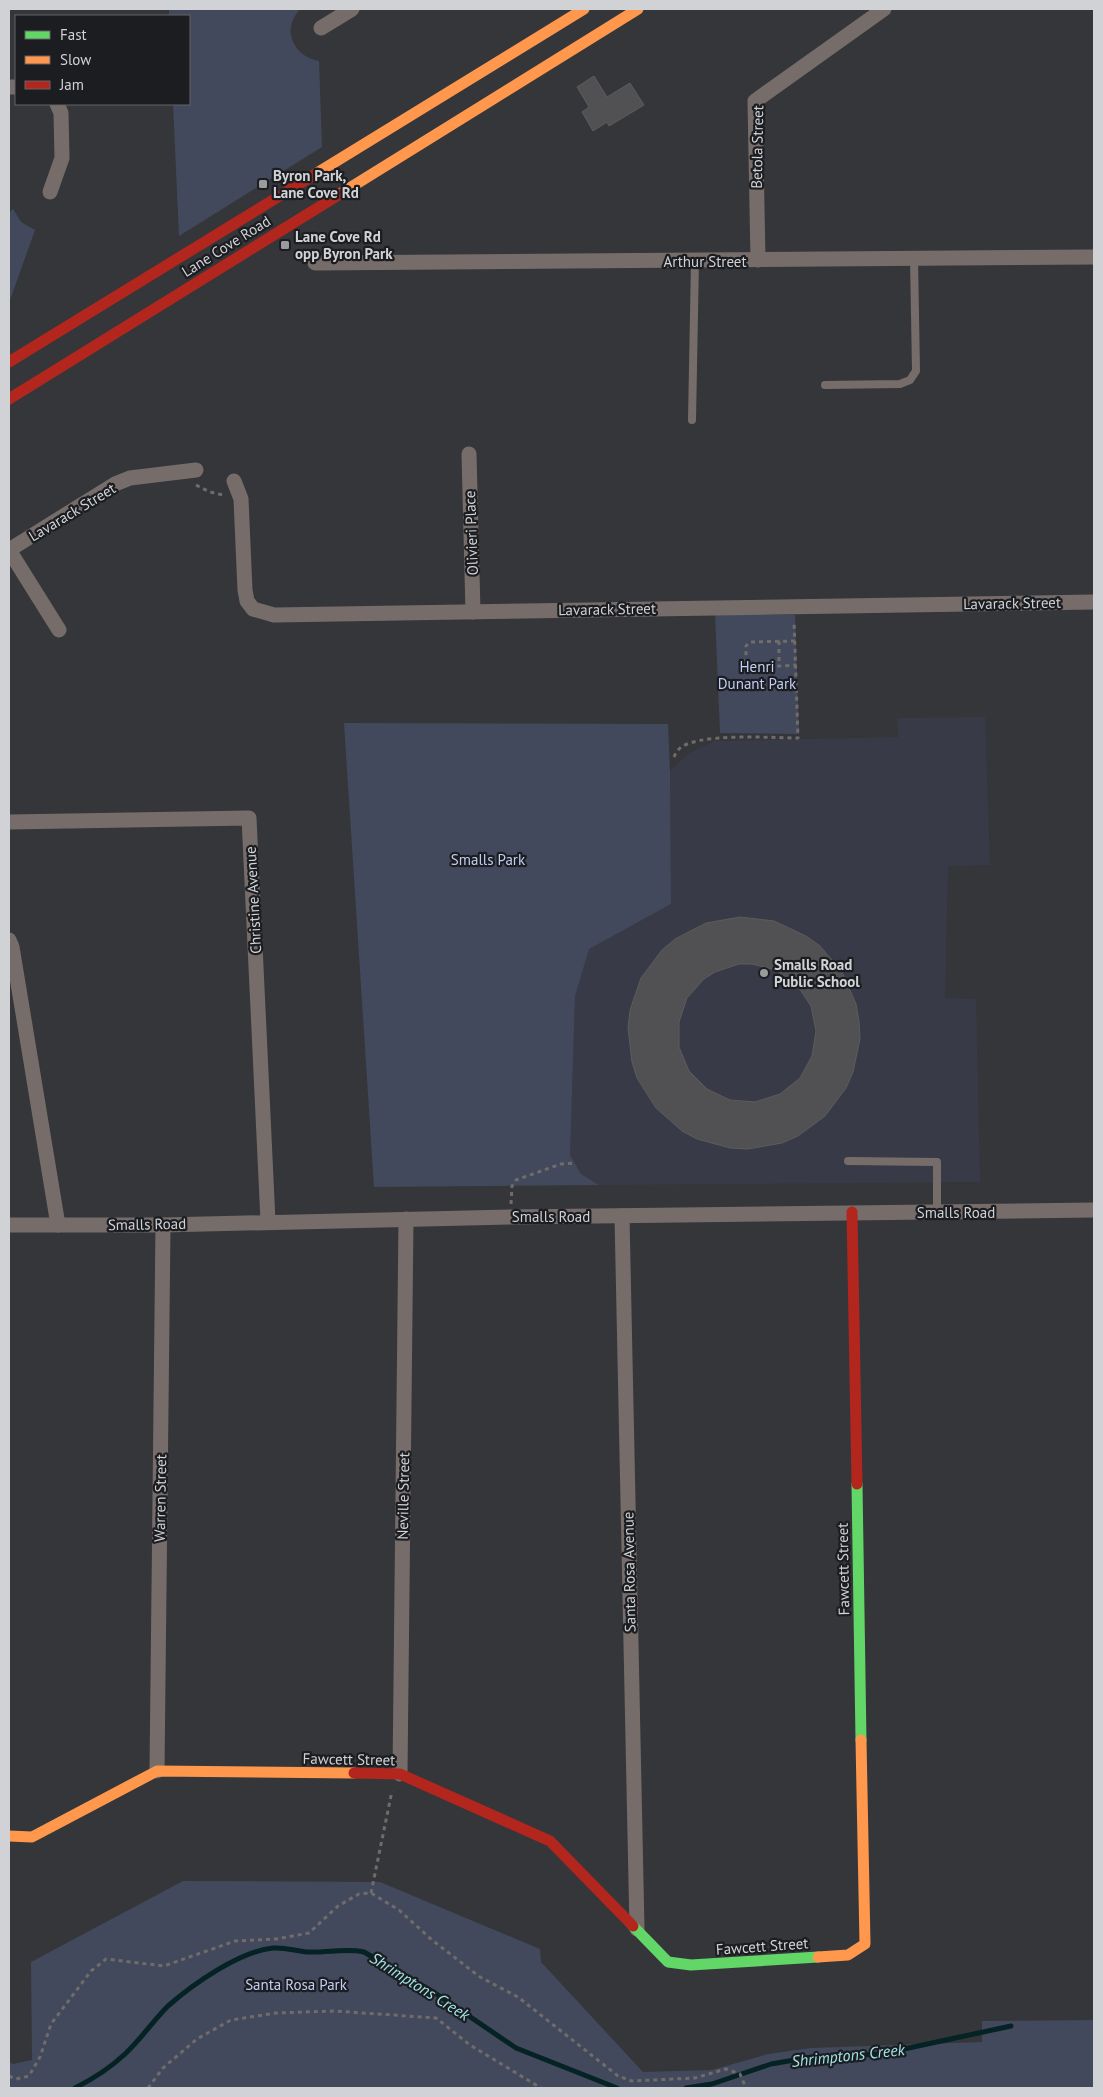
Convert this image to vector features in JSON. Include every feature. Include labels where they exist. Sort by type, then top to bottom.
[{"type":"main road","name":"Lane Cove Road","points":[[9,362],[584,9]]},
{"type":"main road","name":"Lane Cove Road","points":[[9,399],[638,9]]},
{"type":"main road","name":"Fawcett Street","points":[[9,1836],[32,1837],[157,1771],[398,1774],[550,1841],[668,1962],[691,1965],[848,1955],[865,1944],[852,1212]]},
{"type":"street","points":[[321,28],[352,9]]},
{"type":"street","name":"Betola Street","points":[[758,260],[755,101],[884,9]]},
{"type":"street","points":[[50,192],[62,158],[61,114],[57,105]]},
{"type":"street","name":"Arthur Street","points":[[315,263],[1094,257]]},
{"type":"street","name":"Olivieri Place","points":[[469,454],[474,612]]},
{"type":"street","name":"Lavarack Street","points":[[9,550],[115,484],[130,478],[196,470]]},
{"type":"street","name":"Lavarack Street","points":[[234,481],[240,499],[247,601],[253,609],[274,615],[1094,602]]},
{"type":"street","points":[[9,550],[58,630]]},
{"type":"street","name":"Christine Avenue","points":[[9,822],[249,818],[268,1221]]},
{"type":"street","points":[[9,940],[12,948],[58,1225]]},
{"type":"street","name":"Smalls Road","points":[[9,1225],[163,1225],[268,1221],[511,1217],[1094,1210]]},
{"type":"street","name":"Santa Rosa Avenue","points":[[622,1216],[637,1929]]},
{"type":"street","name":"Neville Street","points":[[398,1774],[406,1219]]},
{"type":"street","name":"Warren Street","points":[[157,1771],[163,1225]]},
{"type":"lane","points":[[824,385],[900,384],[910,380],[916,371],[914,258]]},
{"type":"lane","points":[[692,420],[695,261]]},
{"type":"lane","points":[[848,1160],[937,1162],[937,1213]]},
{"type":"path","points":[[179,472],[210,492],[240,499]]},
{"type":"path","points":[[674,757],[678,749],[694,742],[711,738],[798,738],[794,606]]},
{"type":"path","points":[[779,641],[779,666]]},
{"type":"path","points":[[795,641],[748,643],[746,646],[746,668],[796,666]]},
{"type":"path","points":[[511,1217],[512,1186],[516,1180],[561,1164],[574,1163]]},
{"type":"path","points":[[371,1894],[398,1774]]},
{"type":"path","points":[[9,2076],[16,2079],[29,2076],[40,2057],[51,2024],[91,1971],[106,1959],[164,1966],[235,1941],[276,1939],[309,1933],[338,1906],[359,1894],[371,1894],[399,1910],[432,1940],[480,1977],[518,1997],[618,2076],[632,2081],[695,2078],[726,2069],[740,2074],[746,2088]]},
{"type":"path","points":[[148,2088],[163,2068],[196,2039],[231,2020],[276,2013],[334,2011],[436,2018],[470,2045],[542,2088]]},
{"type":"shaded area","name":"Smalls Road Public School","points":[[985,717],[990,865],[948,866],[945,998],[976,999],[980,1182],[599,1185],[581,1174],[570,1155],[575,996],[588,949],[671,904],[670,771],[689,753],[715,741],[898,737],[897,718]]},
{"type":"green space","points":[[169,9],[300,9],[291,25],[293,41],[302,54],[319,61],[322,147],[179,236],[173,105],[190,105],[190,15],[169,15]]},
{"type":"green space","points":[[13,209],[21,222],[35,230],[9,303],[9,213]]},
{"type":"green space","name":"Henri Dunant Park","points":[[715,614],[795,615],[799,734],[720,733]]},
{"type":"green space","name":"Smalls Park","points":[[344,723],[668,724],[671,904],[589,949],[575,996],[570,1155],[581,1174],[599,1185],[374,1187]]},
{"type":"green space","name":"Santa Rosa Park","points":[[183,1881],[380,1882],[540,1949],[541,1962],[643,2072],[712,2070],[768,2054],[811,2048],[982,2042],[982,2021],[1094,2020],[1094,2088],[9,2088],[9,2062],[13,2064],[32,2060],[31,1962]]},
{"type":"building","points":[[594,76],[607,97],[630,83],[644,105],[609,126],[607,122],[593,131],[582,112],[589,107],[577,87]]},
{"type":"building","points":[[740,917],[774,921],[806,936],[820,946],[842,972],[856,1004],[860,1039],[853,1072],[846,1088],[825,1116],[798,1136],[782,1143],[748,1149],[730,1148],[697,1139],[682,1131],[656,1108],[637,1078],[632,1062],[628,1028],[630,1010],[641,978],[662,950],[675,939],[706,923]],"holes":[[[739,964],[752,964],[776,970],[797,985],[811,1006],[816,1031],[812,1056],[800,1078],[780,1094],[755,1102],[730,1100],[707,1089],[689,1071],[679,1047],[679,1022],[687,998],[704,979],[715,972]]]},
{"type":"waterway","name":"Shrimptons Creek","points":[[75,2088],[101,2073],[119,2059],[168,2006],[190,1988],[246,1955],[273,1948],[307,1952],[350,1950],[364,1952],[435,1993],[516,2048],[617,2088]]},
{"type":"waterway","name":"Shrimptons Creek","points":[[686,2088],[712,2084],[771,2064],[812,2057],[881,2054],[1011,2026]]},
{"type":"traffic: fast","points":[[857,1484],[861,1740]]},
{"type":"traffic: fast","points":[[633,1926],[668,1962],[691,1965],[818,1957]]},
{"type":"traffic: slow","points":[[317,173],[584,9]]},
{"type":"traffic: slow","points":[[340,194],[638,9]]},
{"type":"traffic: slow","points":[[818,1957],[848,1955],[865,1944],[861,1740]]},
{"type":"traffic: slow","points":[[9,1836],[32,1837],[157,1771],[354,1773]]},
{"type":"traffic: jam","points":[[9,362],[317,173]]},
{"type":"traffic: jam","points":[[9,399],[340,194]]},
{"type":"traffic: jam","points":[[852,1212],[857,1484]]},
{"type":"traffic: jam","points":[[354,1773],[400,1774],[550,1841],[633,1926]]},
{"type":"place","name":"Byron Park, Lane Cove Rd","points":[[263,184]]},
{"type":"place","name":"Lane Cove Rd opp Byron Park","points":[[285,245]]},
{"type":"place","name":"Smalls Road Public School","points":[[764,973]]}]
